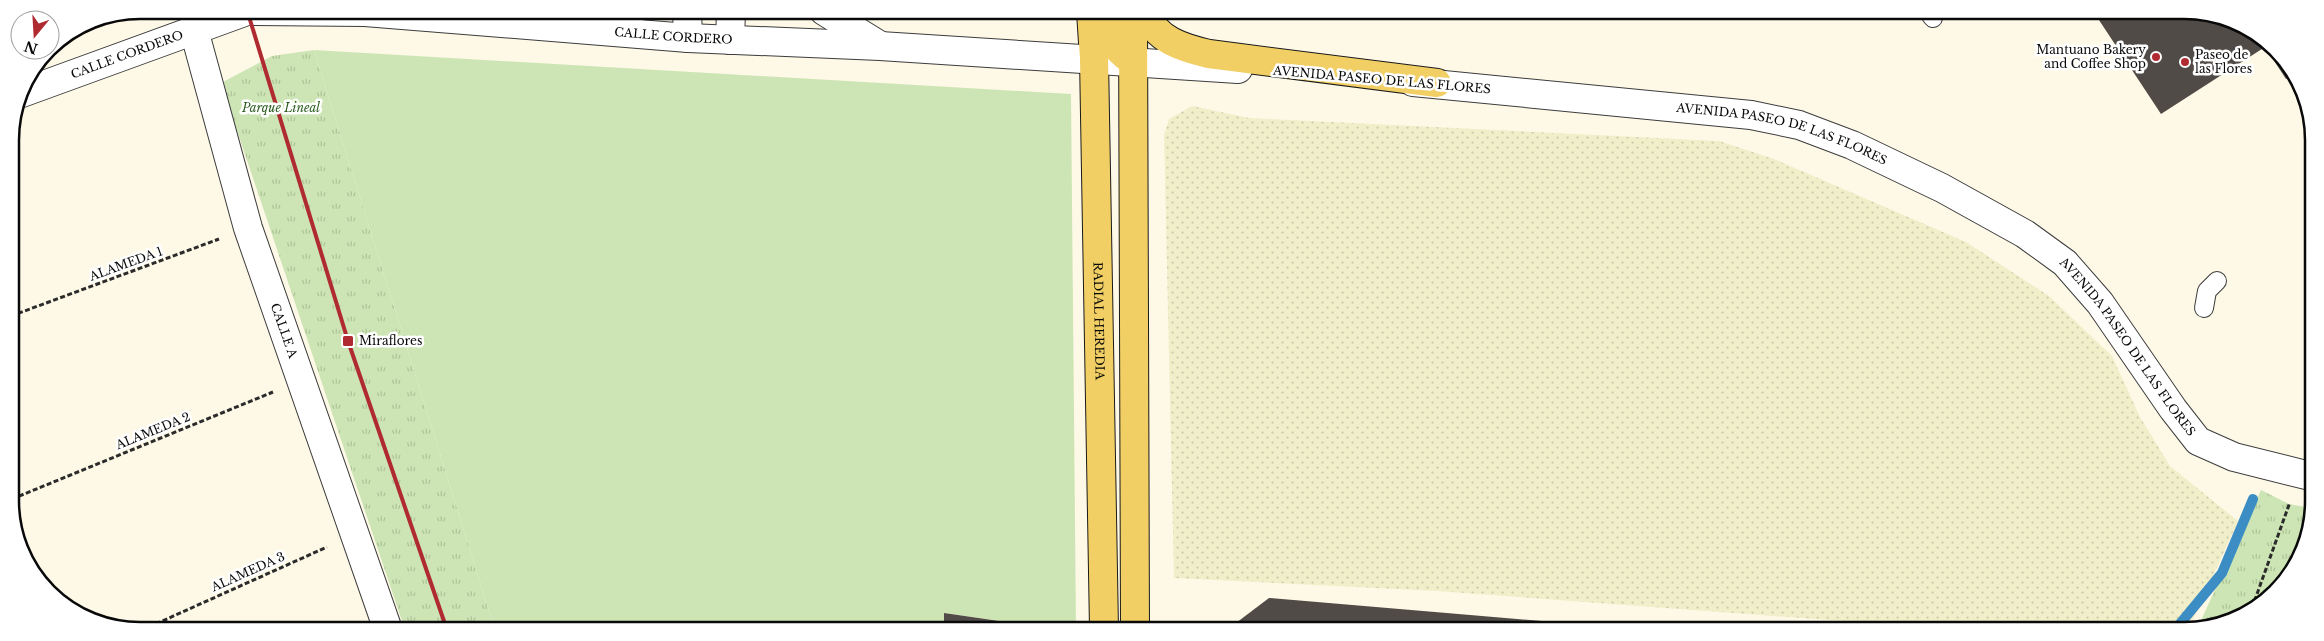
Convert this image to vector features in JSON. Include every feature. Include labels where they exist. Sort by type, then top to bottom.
[{"type":"main road","name":"RADIAL HEREDIA","points":[[1091,19],[1094,58],[1104,622]]},
{"type":"main road","points":[[1111,19],[1112,40],[1117,50],[1132,61]]},
{"type":"main road","points":[[1133,19],[1134,622]]},
{"type":"main road","points":[[1148,19],[1164,38],[1185,48],[1209,54],[1437,84]]},
{"type":"street","name":"CALLE CORDERO","points":[[29,90],[225,19]]},
{"type":"street","name":"CALLE CORDERO","points":[[461,19],[688,38],[880,46],[1132,61]]},
{"type":"street","points":[[687,19],[688,38]]},
{"type":"street","points":[[730,40],[731,19]]},
{"type":"street","points":[[837,19],[880,46]]},
{"type":"street","name":"CALLE A","points":[[194,30],[248,228],[385,622]]},
{"type":"street","name":"AVENIDA PASEO DE LAS FLORES","points":[[1132,61],[1437,84],[1751,115],[1799,126],[1852,145],[1942,188],[2025,234],[2065,263],[2100,304],[2173,409],[2198,441],[2234,457],[2305,475]]},
{"type":"lane","points":[[2204,308],[2207,291],[2217,281]]},
{"type":"path","name":"ALAMEDA 1","points":[[19,313],[248,228]]},
{"type":"path","name":"ALAMEDA 2","points":[[19,496],[301,380]]},
{"type":"path","points":[[2256,599],[2305,475]]},
{"type":"path","name":"ALAMEDA 3","points":[[160,622],[355,534]]},
{"type":"shaded area","points":[[1192,106],[1249,118],[1719,141],[1774,159],[1966,242],[2049,296],[2112,356],[2140,417],[2170,466],[2238,521],[2192,622],[1856,622],[1437,591],[1174,578],[1164,135],[1169,119]]},
{"type":"green space","points":[[314,50],[1071,94],[1076,622],[1006,622],[944,613],[944,622],[492,622]]},
{"type":"green space","name":"Parque Lineal","points":[[314,50],[492,622],[402,622],[221,83],[272,56]]},
{"type":"green space","points":[[2261,490],[2289,504],[2305,507],[2301,533],[2293,555],[2285,569],[2270,587],[2245,606],[2231,613],[2201,621]]},
{"type":"building","name":"Paseo de las Flores","points":[[2098,19],[2200,20],[2231,28],[2245,35],[2263,48],[2161,114]]},
{"type":"building","name":"Paseo de las Flores","points":[[2269,53],[2288,78],[2286,79]]},
{"type":"building","points":[[1269,598],[1542,621],[1542,622],[1237,622]]},
{"type":"building","points":[[944,613],[1006,622],[944,622]]},
{"type":"waterway","points":[[2181,622],[2222,573],[2253,499]]},
{"type":"railway","points":[[250,19],[348,341],[444,622]]},
{"type":"place","name":"Mantuano Bakery and Coffee Shop","points":[[2156,57]]},
{"type":"place","name":"Paseo de las Flores","points":[[2185,62]]},
{"type":"place","name":"Miraflores","points":[[348,341]]}]
